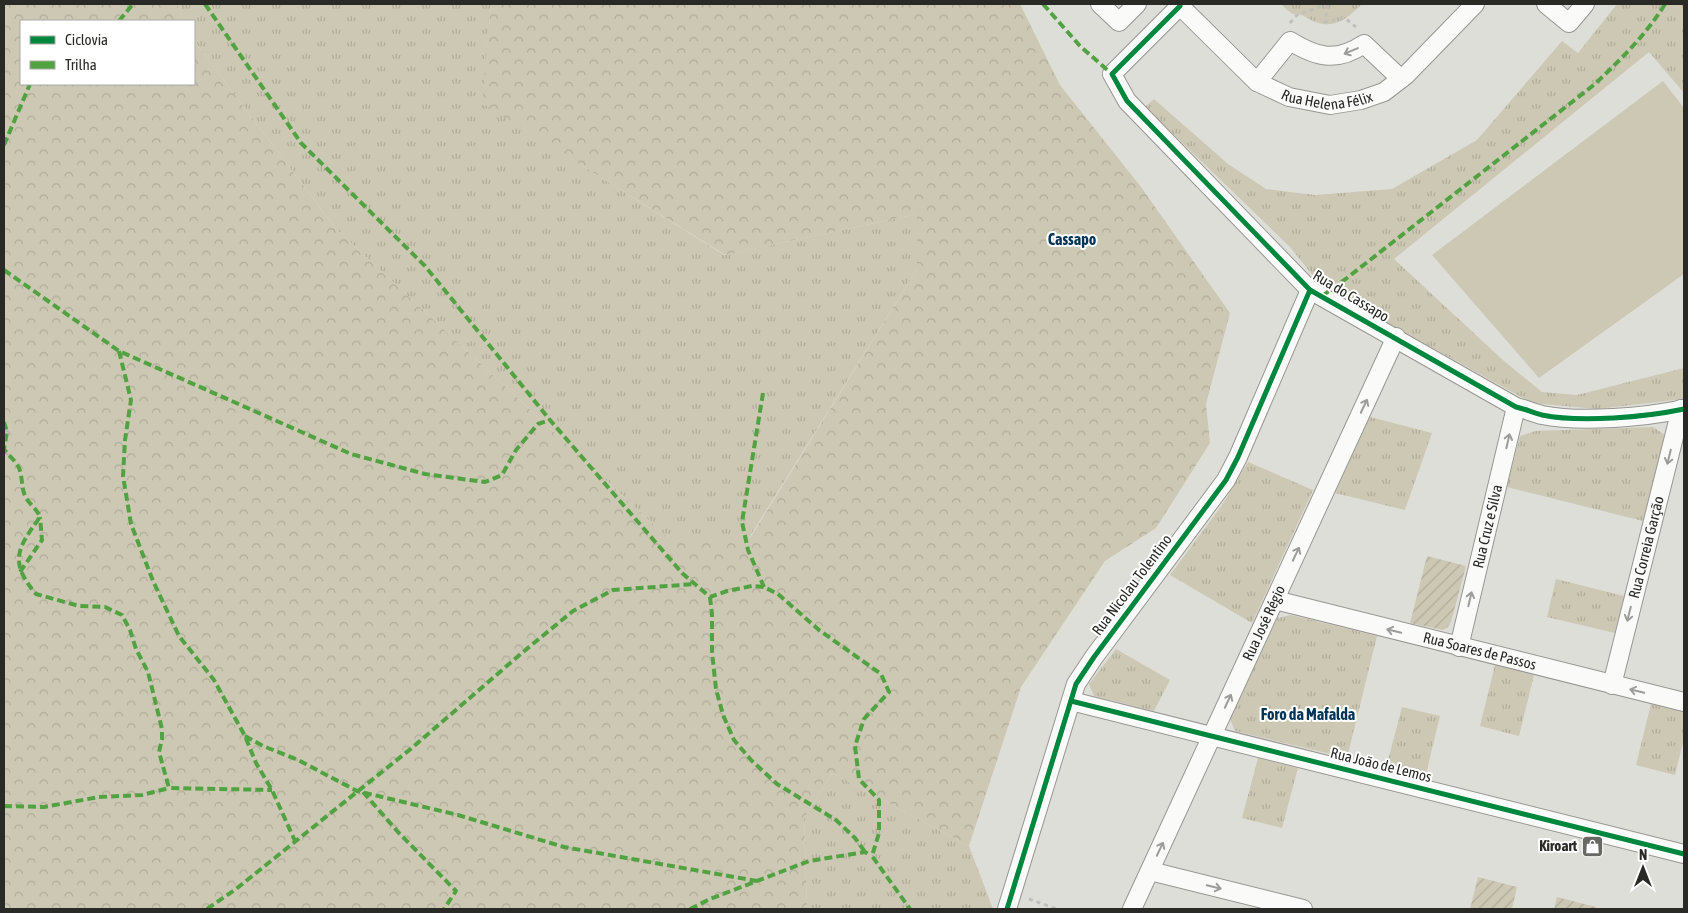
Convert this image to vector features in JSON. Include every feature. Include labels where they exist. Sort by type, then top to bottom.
[{"type":"street","points":[[1100,4],[1118,22],[1137,4]]},
{"type":"street","name":"Rua Helena Félix","points":[[1179,5],[1257,82],[1289,97],[1330,105],[1361,100],[1384,92],[1401,79],[1475,4]]},
{"type":"street","points":[[1546,4],[1569,23],[1585,4]]},
{"type":"street","name":"Rua do Cassapo","points":[[1179,5],[1112,74],[1127,101],[1310,290],[1396,337],[1516,407],[1542,415],[1593,418],[1649,415],[1682,409]]},
{"type":"street","points":[[1257,82],[1290,41],[1306,51],[1322,56],[1352,52],[1364,44],[1401,79]]},
{"type":"street","name":"Rua Nicolau Tolentino","points":[[1008,909],[1076,684],[1226,480],[1238,457],[1310,290]]},
{"type":"street","name":"Rua José Régio","points":[[1132,909],[1396,337]]},
{"type":"street","name":"Rua Cruz e Silva","points":[[1459,647],[1516,407]]},
{"type":"street","name":"Rua Correia Garção","points":[[1612,684],[1682,409]]},
{"type":"street","name":"Rua Soares de Passos","points":[[1275,600],[1684,702]]},
{"type":"street","name":"Rua João de Lemos","points":[[1071,701],[1684,854]]},
{"type":"street","points":[[1150,871],[1303,909]]},
{"type":"path","points":[[1297,15],[1328,5],[1325,22],[1348,19]]},
{"type":"path","points":[[1013,892],[1057,909]]},
{"type":"green space","points":[[4,4],[177,4],[185,20],[20,20],[20,85],[195,85],[195,41],[336,229],[668,538],[750,538],[917,269],[917,214],[725,255],[482,103],[491,4],[1020,4],[1060,85],[1141,187],[1230,313],[1206,404],[1210,443],[1156,528],[1105,561],[1021,687],[969,846],[832,773],[804,819],[807,909],[4,909]]},
{"type":"green space","points":[[177,4],[491,4],[483,103],[724,255],[917,214],[917,269],[749,538],[668,538],[336,229],[198,46],[195,41],[195,20],[185,20]]},
{"type":"green space","points":[[1281,4],[1362,4],[1342,20],[1335,23],[1321,24],[1303,15],[1293,14]]},
{"type":"green space","points":[[1617,4],[1684,4],[1684,93],[1649,52],[1394,259],[1504,361],[1542,392],[1577,395],[1684,368],[1684,399],[1597,409],[1532,403],[1384,321],[1314,277],[1290,247],[1145,107],[1154,99],[1228,164],[1266,189],[1315,195],[1392,189],[1477,140],[1562,41],[1578,53]]},
{"type":"green space","points":[[1663,81],[1684,108],[1684,274],[1539,378],[1432,255]]},
{"type":"green space","points":[[1370,417],[1432,433],[1405,510],[1335,493]]},
{"type":"green space","points":[[1653,427],[1665,435],[1643,521],[1507,487],[1520,436],[1535,431]]},
{"type":"green space","points":[[1248,462],[1313,490],[1252,623],[1170,575],[1222,505]]},
{"type":"green space","points":[[1427,556],[1466,566],[1451,622],[1443,630],[1410,623]]},
{"type":"green space","points":[[1556,579],[1624,596],[1615,633],[1547,617]]},
{"type":"green space","points":[[1291,615],[1377,636],[1347,758],[1235,731],[1230,719],[1277,618]]},
{"type":"green space","points":[[1116,649],[1170,680],[1154,711],[1094,696],[1089,684]]},
{"type":"green space","points":[[1495,665],[1534,675],[1519,736],[1480,726]]},
{"type":"green space","points":[[1651,704],[1684,712],[1684,738],[1675,775],[1636,765]]},
{"type":"green space","points":[[1402,707],[1440,716],[1425,778],[1386,768]]},
{"type":"green space","points":[[1258,758],[1298,768],[1282,828],[1242,818]]},
{"type":"green space","points":[[832,773],[969,846],[993,909],[807,909],[804,819]]},
{"type":"green space","points":[[1478,877],[1517,887],[1512,909],[1470,909]]},
{"type":"green space","points":[[1557,897],[1596,907],[1596,909],[1554,909]]},
{"type":"marked path","points":[[120,20],[133,4]]},
{"type":"marked path","points":[[205,4],[301,143],[425,266],[550,420],[682,573],[710,597],[752,586],[764,587],[778,594],[819,630],[881,674],[889,692],[864,719],[855,746],[859,779],[879,800],[879,833],[872,856],[910,909]]},
{"type":"marked path","points":[[1043,4],[1080,46],[1112,74]]},
{"type":"marked path","points":[[1322,296],[1595,84],[1624,56],[1665,4]]},
{"type":"marked path","points":[[4,145],[30,85]]},
{"type":"marked path","points":[[4,270],[119,351],[351,454],[425,474],[485,482],[502,475],[516,450],[538,424],[550,420]]},
{"type":"marked path","points":[[119,351],[131,400],[125,440],[123,476],[131,524],[153,581],[179,636],[214,680],[245,736],[256,763],[272,790],[295,841]]},
{"type":"marked path","points":[[763,393],[742,522],[748,550],[764,587]]},
{"type":"marked path","points":[[4,422],[7,432],[4,449],[18,465],[24,495],[40,517],[26,537],[19,555],[22,572],[36,594],[79,606],[105,607],[122,615],[148,672],[162,729],[159,752],[169,788],[272,790]]},
{"type":"marked path","points":[[20,572],[42,540],[40,517]]},
{"type":"marked path","points":[[207,909],[236,889],[413,747],[573,611],[613,590],[695,584]]},
{"type":"marked path","points":[[710,597],[712,652],[716,689],[723,715],[734,740],[751,760],[777,784],[836,820],[855,838],[865,852]]},
{"type":"marked path","points":[[245,736],[263,746],[298,760],[357,791],[458,815],[564,847],[757,881]]},
{"type":"marked path","points":[[4,806],[44,807],[99,797],[142,795],[169,788]]},
{"type":"marked path","points":[[363,792],[398,832],[456,891],[444,909]]},
{"type":"marked path","points":[[690,909],[710,899],[809,861],[865,852],[870,855]]},
{"type":"cycle path","points":[[1180,6],[1112,74],[1127,101],[1310,290],[1516,407],[1542,415],[1575,419],[1633,417],[1684,409]]},
{"type":"cycle path","points":[[1007,909],[1076,684],[1226,480],[1238,457],[1310,290]]},
{"type":"cycle path","points":[[1071,701],[1684,854]]},
{"type":"place","name":"Kiroart","points":[[1593,846]]},
{"type":"district","name":"Cassapo","points":[[1072,239]]},
{"type":"district","name":"Foro da Mafalda","points":[[1308,714]]}]
